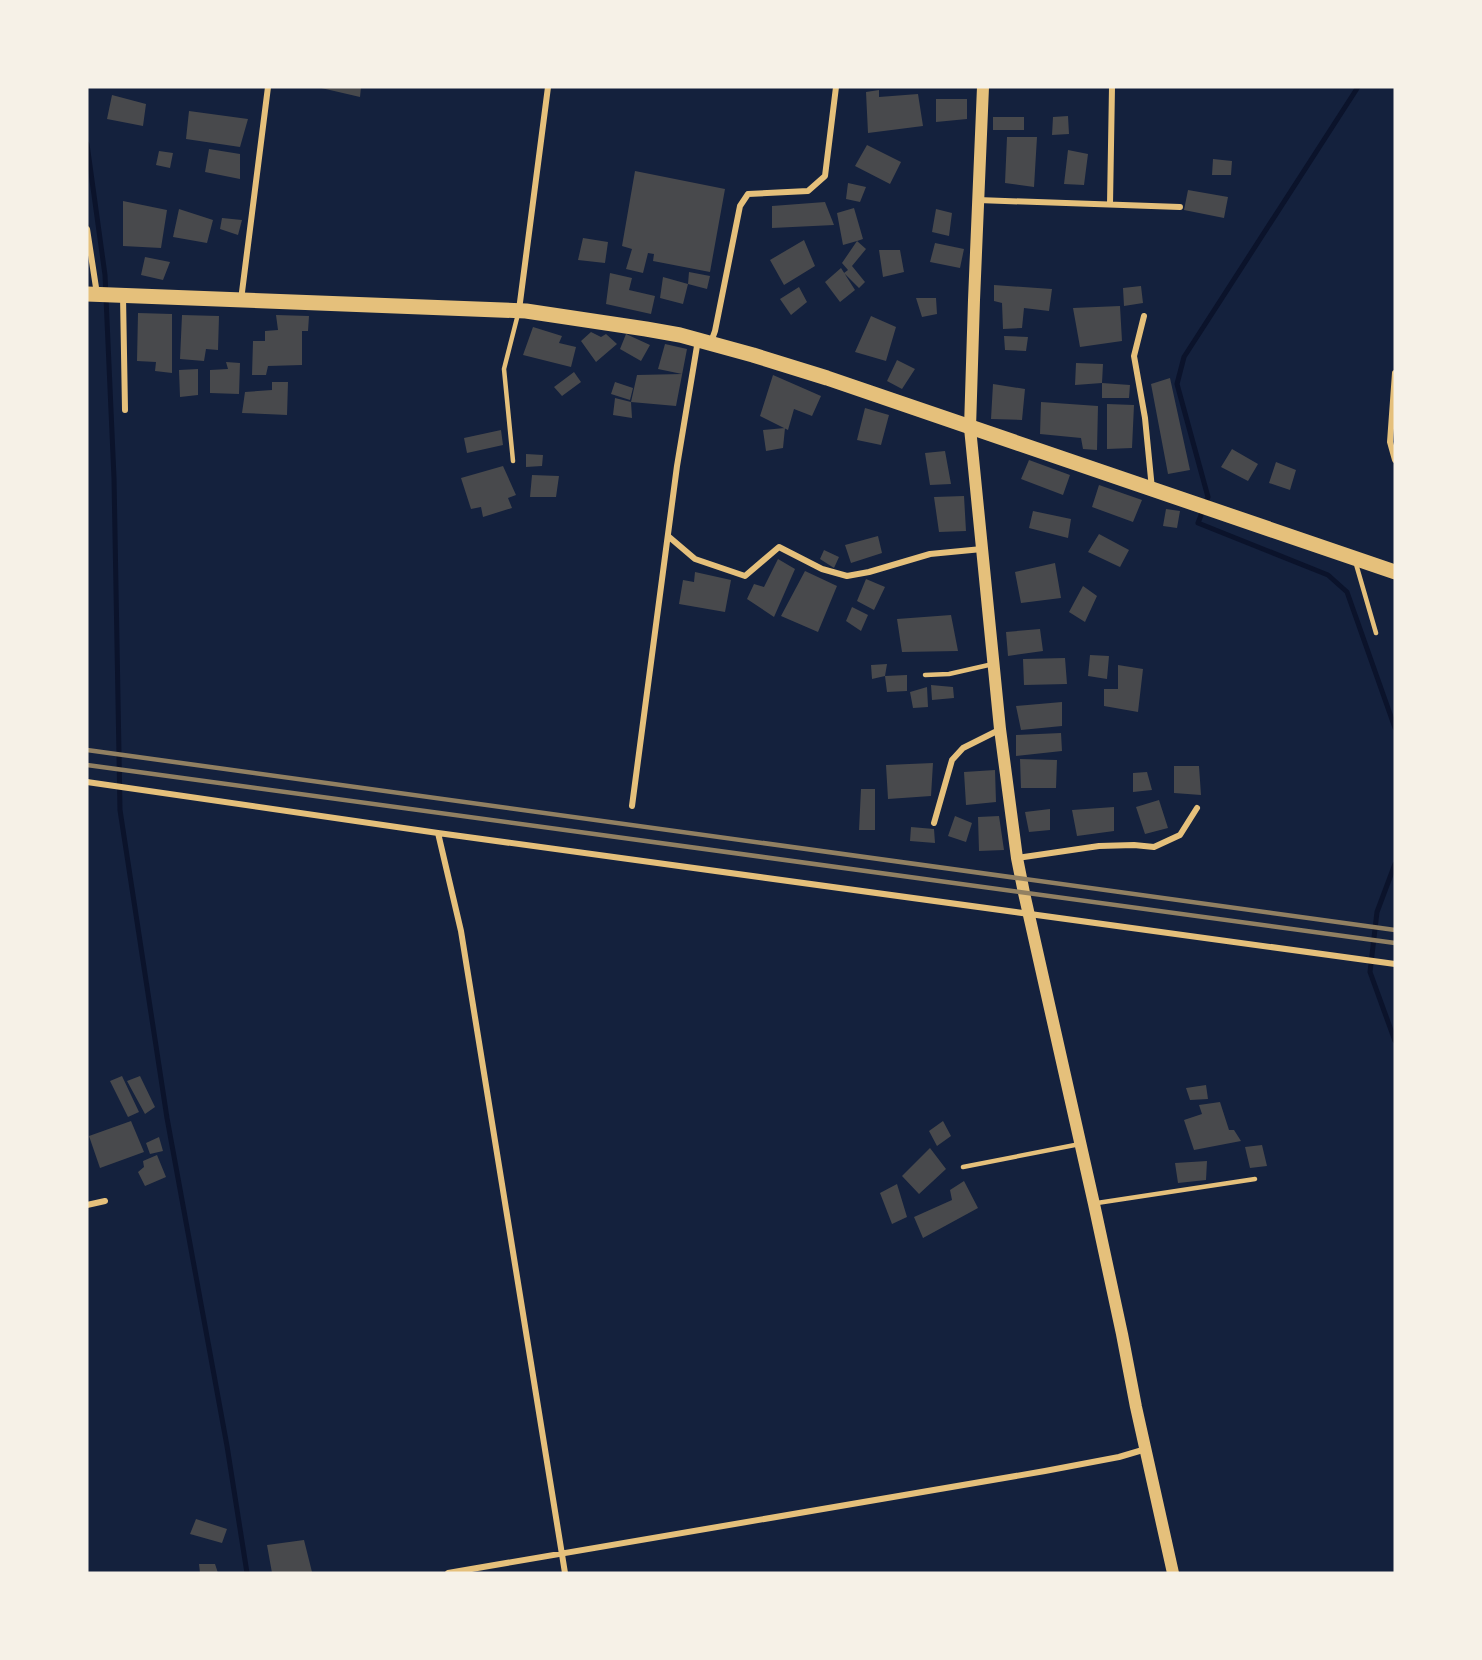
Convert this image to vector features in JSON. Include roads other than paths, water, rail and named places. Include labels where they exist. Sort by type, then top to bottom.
[{"type":"main road","points":[[983,87],[970,428],[1000,729],[1017,858],[1028,915],[1094,1204],[1173,1573]]},
{"type":"main road","points":[[92,294],[519,311],[645,329],[705,341],[827,378],[1395,572]]},
{"type":"street","points":[[241,300],[268,87]]},
{"type":"street","points":[[519,311],[548,87]]},
{"type":"street","points":[[632,806],[677,466],[705,341],[715,331],[740,206],[748,194],[808,191],[825,176],[836,87]]},
{"type":"street","points":[[1110,204],[1112,87]]},
{"type":"street","points":[[978,200],[1180,207]]},
{"type":"street","points":[[87,229],[92,294]]},
{"type":"street","points":[[123,296],[125,410]]},
{"type":"street","points":[[1144,316],[1134,356],[1145,417],[1152,490]]},
{"type":"street","points":[[1395,373],[1390,442],[1395,460]]},
{"type":"street","points":[[668,536],[695,559],[745,576],[779,547],[822,569],[847,576],[930,554],[982,549]]},
{"type":"street","points":[[934,823],[952,760],[963,748],[1000,729]]},
{"type":"street","points":[[87,782],[438,833],[1395,964]]},
{"type":"street","points":[[1017,858],[1099,846],[1154,847],[1180,835],[1197,808]]},
{"type":"street","points":[[438,833],[461,931],[565,1573]]},
{"type":"street","points":[[87,1205],[105,1201]]},
{"type":"street","points":[[448,1573],[1045,1471],[1119,1457],[1146,1448]]},
{"type":"lane","points":[[513,460],[504,369],[519,311]]},
{"type":"lane","points":[[1354,558],[1376,633]]},
{"type":"lane","points":[[925,675],[950,674],[993,664]]},
{"type":"lane","points":[[963,1167],[1080,1144]]},
{"type":"lane","points":[[1094,1204],[1255,1179]]},
{"type":"waterway","points":[[1358,87],[1184,357],[1177,384],[1208,497],[1198,523],[1328,575],[1347,592],[1395,728]]},
{"type":"waterway","points":[[87,144],[105,275],[114,478],[120,810],[167,1118],[227,1446],[247,1573]]},
{"type":"waterway","points":[[1395,864],[1377,912],[1370,972],[1395,1041]]},
{"type":"railway","points":[[87,750],[1395,930]]},
{"type":"railway","points":[[87,765],[1395,943]]}]
